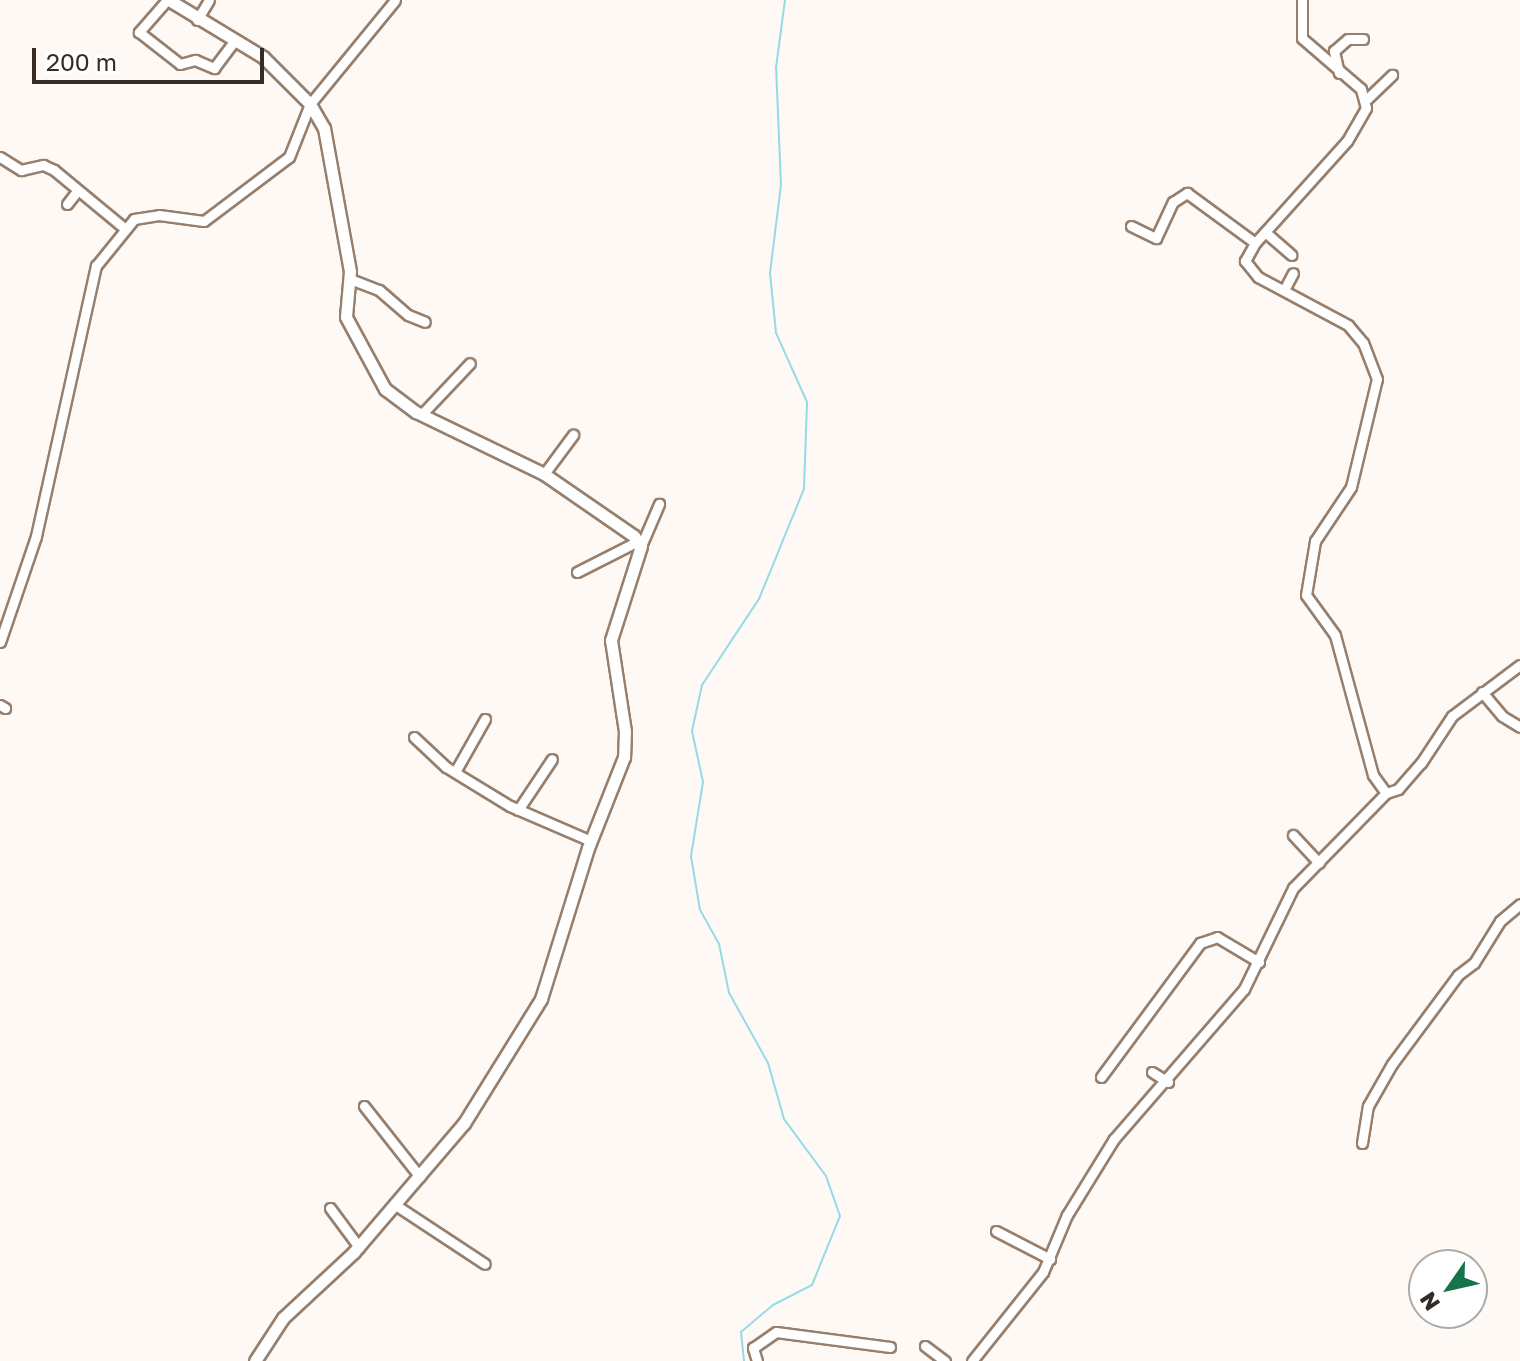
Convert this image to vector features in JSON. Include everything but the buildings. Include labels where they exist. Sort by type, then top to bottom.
[{"type":"street","points":[[235,40],[214,68],[195,60],[180,64],[139,32],[168,0],[197,20],[235,40],[263,57],[310,104],[330,144],[350,279],[346,317],[377,378],[390,395],[421,415],[544,474],[640,544]]},
{"type":"street","points":[[197,20],[209,0]]},
{"type":"street","points":[[0,642],[36,536],[92,276],[124,228],[142,217],[197,222],[213,216],[238,191],[289,157],[310,104],[395,0]]},
{"type":"street","points":[[1302,0],[1302,38],[1367,99]]},
{"type":"street","points":[[1339,73],[1334,51],[1348,39],[1363,39]]},
{"type":"street","points":[[1386,793],[1373,775],[1335,635],[1306,595],[1315,541],[1351,487],[1377,379],[1363,343],[1348,325],[1247,269],[1245,257],[1347,141],[1364,116],[1367,99],[1392,75]]},
{"type":"street","points":[[0,157],[21,170],[43,165],[124,228]]},
{"type":"street","points":[[67,204],[77,191]]},
{"type":"street","points":[[1131,226],[1156,238],[1177,196],[1187,193],[1255,243]]},
{"type":"street","points":[[1265,232],[1291,255]]},
{"type":"street","points":[[1284,290],[1293,273]]},
{"type":"street","points":[[350,279],[379,290],[408,315],[425,322]]},
{"type":"street","points":[[421,415],[470,363]]},
{"type":"street","points":[[544,474],[573,435]]},
{"type":"street","points":[[255,1361],[283,1318],[359,1247],[397,1206],[472,1112],[541,999],[591,841],[612,798],[626,747],[611,640],[640,544],[659,504]]},
{"type":"street","points":[[577,572],[640,544]]},
{"type":"street","points":[[972,1361],[1050,1259],[1067,1215],[1107,1149],[1236,1000],[1259,962],[1289,895],[1386,793],[1403,784],[1445,723],[1520,665]]},
{"type":"street","points":[[1482,692],[1502,716],[1520,727]]},
{"type":"street","points":[[455,772],[485,719]]},
{"type":"street","points":[[414,737],[455,772],[518,810],[591,841]]},
{"type":"street","points":[[518,810],[552,759]]},
{"type":"street","points":[[1293,835],[1319,863]]},
{"type":"street","points":[[1362,1143],[1368,1106],[1392,1064],[1458,975],[1474,963],[1500,921],[1520,904]]},
{"type":"street","points":[[1101,1077],[1200,943],[1217,937],[1259,962]]},
{"type":"street","points":[[1152,1072],[1168,1082]]},
{"type":"street","points":[[364,1106],[420,1177]]},
{"type":"street","points":[[397,1206],[485,1264]]},
{"type":"street","points":[[330,1208],[359,1247]]},
{"type":"street","points":[[996,1231],[1050,1259]]},
{"type":"street","points":[[757,1361],[753,1348],[776,1332],[890,1347]]},
{"type":"street","points":[[925,1346],[945,1361]]},
{"type":"waterway","points":[[744,1361],[741,1332],[773,1305],[812,1285],[840,1216],[826,1176],[784,1119],[768,1063],[729,993],[719,944],[700,910],[691,856],[703,782],[692,731],[702,685],[759,599],[804,489],[807,402],[776,333],[770,273],[781,185],[776,68],[785,0]]}]
